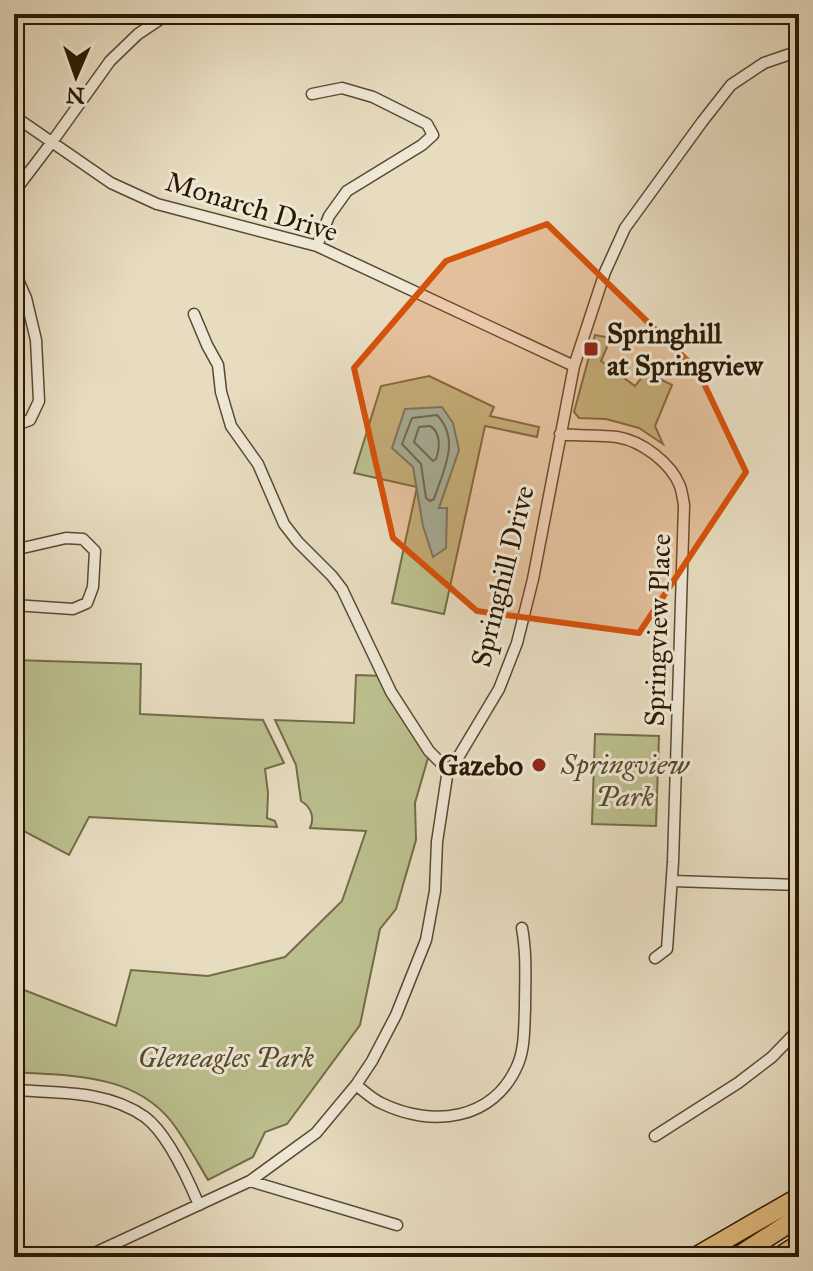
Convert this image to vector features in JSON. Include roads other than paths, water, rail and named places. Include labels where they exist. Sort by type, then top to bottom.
[{"type":"highway","points":[[695,1257],[799,1197]]},
{"type":"highway","points":[[737,1257],[799,1217]]},
{"type":"highway","points":[[779,1257],[799,1244]]},
{"type":"street","points":[[14,192],[110,61],[138,34],[168,14]]},
{"type":"street","name":"Springhill Drive","points":[[86,1257],[250,1181],[316,1133],[372,1061],[396,1015],[426,940],[435,891],[437,842],[447,776],[499,689],[517,643],[533,579],[574,366],[605,272],[625,228],[731,85],[764,63],[799,51]]},
{"type":"street","points":[[312,94],[342,88],[373,97],[427,124],[433,135],[347,191],[329,216],[317,246]]},
{"type":"street","name":"Monarch Drive","points":[[14,116],[111,183],[157,204],[317,246],[574,366]]},
{"type":"street","points":[[14,271],[26,298],[36,340],[39,401],[30,420],[14,426]]},
{"type":"street","points":[[14,306],[26,298]]},
{"type":"street","points":[[194,314],[218,365],[221,392],[231,426],[258,464],[284,524],[342,589],[391,692],[429,751],[445,767],[447,776]]},
{"type":"street","name":"Springview Place","points":[[560,434],[620,437],[634,442],[657,456],[672,471],[684,505],[673,881],[667,949],[655,958]]},
{"type":"street","points":[[14,550],[66,538],[83,539],[95,551],[93,587],[87,603],[73,609],[14,605]]},
{"type":"street","points":[[673,881],[799,885]]},
{"type":"street","points":[[356,1085],[381,1103],[417,1116],[450,1118],[484,1106],[506,1085],[518,1062],[524,1039],[526,953],[522,928]]},
{"type":"street","points":[[655,1136],[738,1083],[772,1057],[799,1029]]},
{"type":"street","points":[[14,1090],[89,1095],[120,1103],[147,1118],[167,1142],[199,1205]]},
{"type":"street","points":[[250,1181],[397,1225]]},
{"type":"water","points":[[442,407],[453,423],[459,450],[439,508],[447,508],[446,548],[433,557],[423,526],[413,467],[392,448],[405,409]]},
{"type":"place","name":"Springhill at Springview","points":[[591,349]]},
{"type":"place","name":"Gazebo","points":[[539,765]]},
{"type":"park label","name":"Springview Park","points":[[625,780]]},
{"type":"park label","name":"Gleneagles Park","points":[[226,1057]]}]
